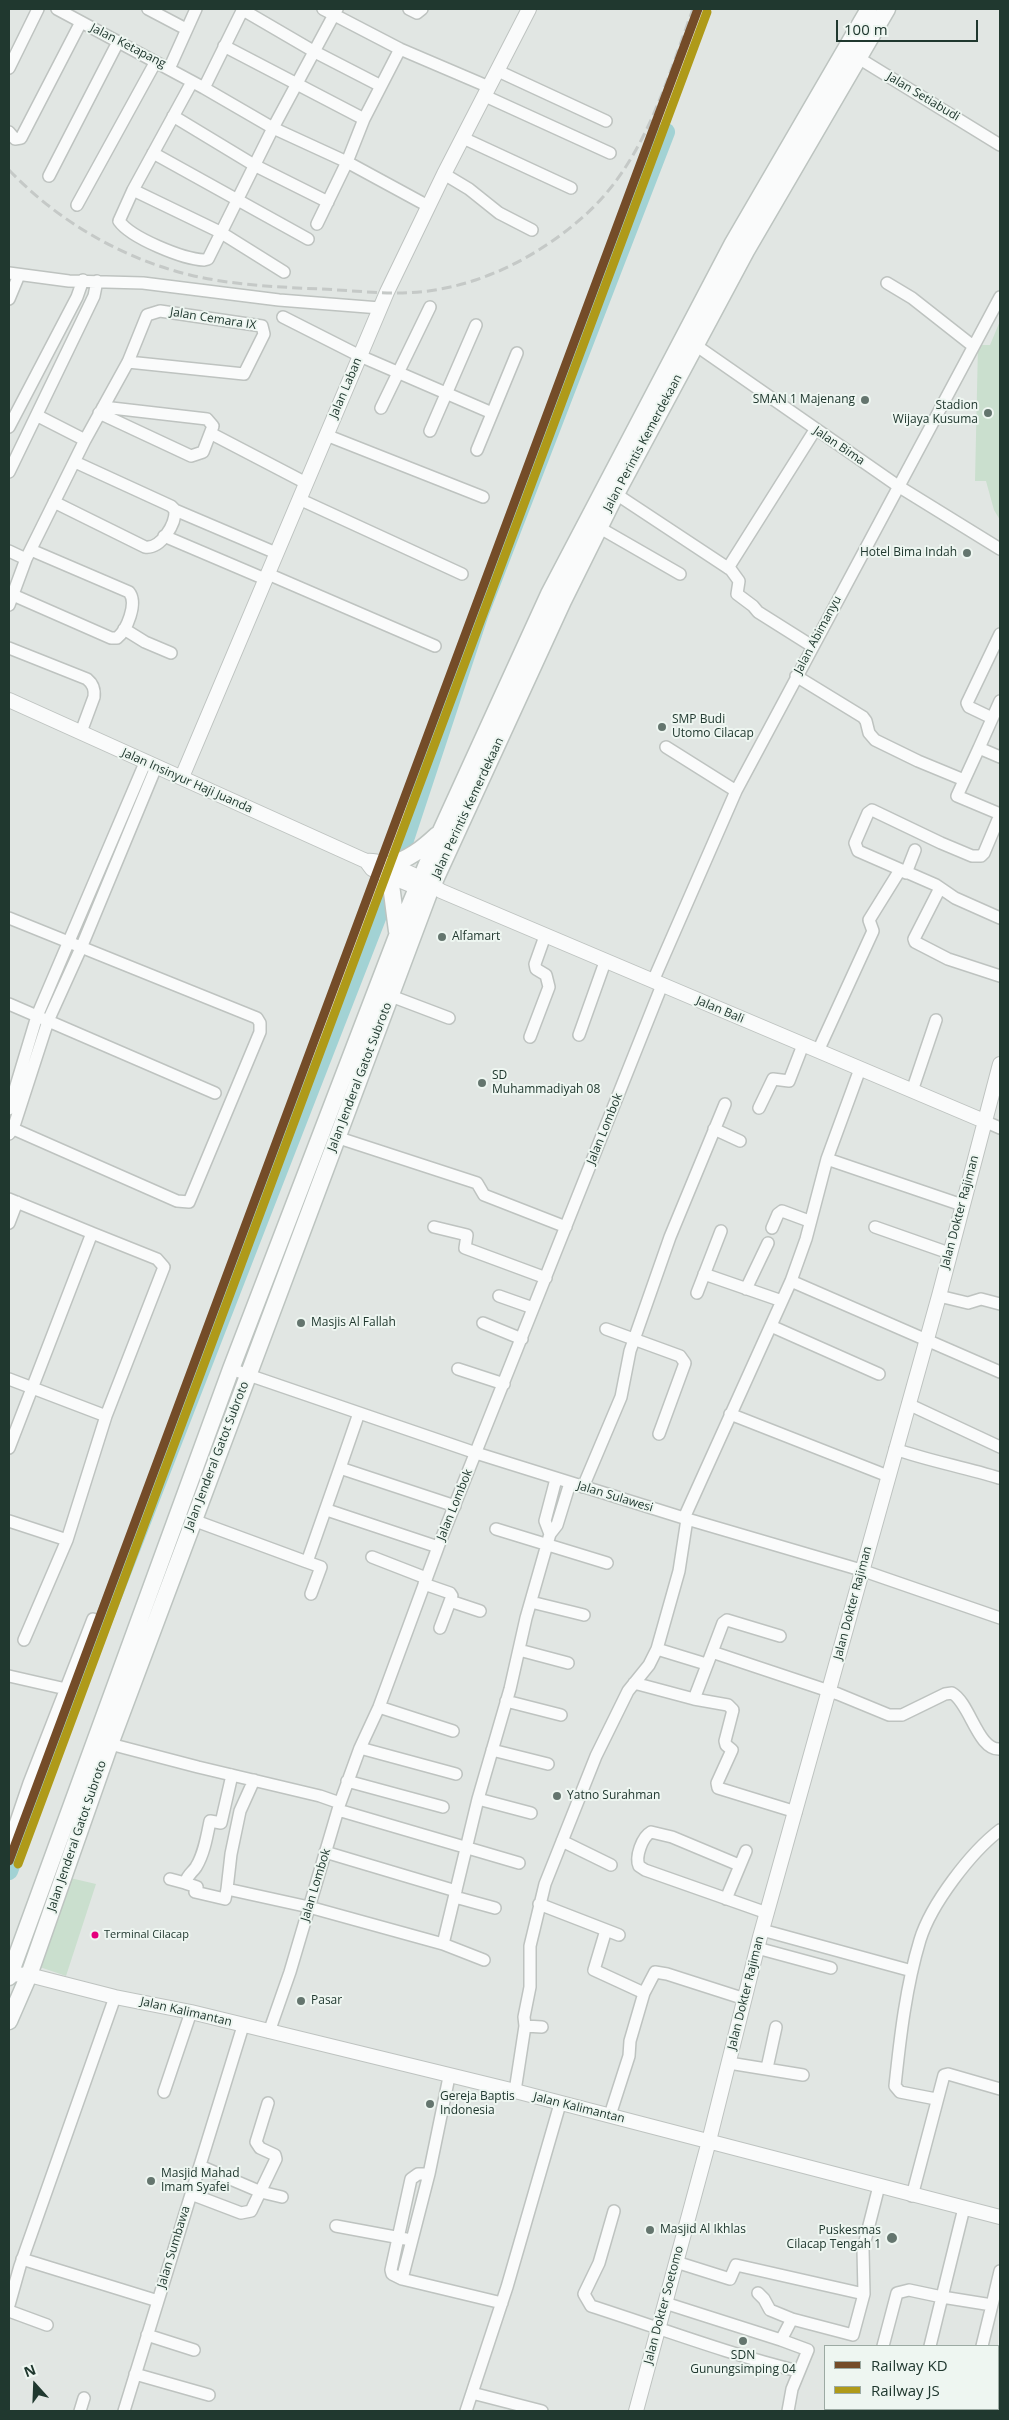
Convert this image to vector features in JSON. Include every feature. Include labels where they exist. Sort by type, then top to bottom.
[{"type":"main road","name":"Jalan Perintis Kemerdekaan","points":[[428,887],[440,833],[556,598],[689,340],[746,251],[851,54],[869,9]]},
{"type":"main road","name":"Jalan Perintis Kemerdekaan","points":[[851,54],[887,9]]},
{"type":"main road","name":"Jalan Perintis Kemerdekaan","points":[[428,887],[556,598],[600,528],[689,340]]},
{"type":"main road","points":[[397,936],[389,871],[416,854],[440,833]]},
{"type":"main road","name":"Jalan Jenderal Gatot Subroto","points":[[9,1975],[231,1369],[397,936],[428,887]]},
{"type":"main road","name":"Jalan Jenderal Gatot Subroto","points":[[9,2021],[29,1975],[110,1744],[336,1137],[391,996],[428,887]]},
{"type":"street","points":[[9,68],[38,9]]},
{"type":"street","name":"Jalan Ketapang","points":[[57,9],[169,70],[196,9]]},
{"type":"street","points":[[148,9],[186,29]]},
{"type":"street","points":[[323,9],[335,12],[400,49],[610,153]]},
{"type":"street","points":[[409,9],[417,12],[422,9]]},
{"type":"street","name":"Jalan Laban","points":[[182,777],[380,308],[428,206],[529,9]]},
{"type":"street","points":[[204,88],[243,10],[315,52],[381,86]]},
{"type":"street","points":[[192,82],[133,190],[119,221],[126,228],[160,247],[190,258],[206,260],[335,12]]},
{"type":"street","points":[[9,132],[15,139],[21,138],[81,22]]},
{"type":"street","points":[[49,176],[118,42]]},
{"type":"street","points":[[224,46],[364,119]]},
{"type":"street","points":[[317,224],[347,162],[364,119],[400,49]]},
{"type":"street","name":"Jalan Setiabudi","points":[[851,54],[1000,145]]},
{"type":"street","points":[[78,206],[155,63]]},
{"type":"street","points":[[169,70],[273,128],[347,162],[428,206]]},
{"type":"street","points":[[498,70],[606,121]]},
{"type":"street","points":[[173,116],[254,165],[328,202]]},
{"type":"street","points":[[463,138],[571,188]]},
{"type":"street","points":[[153,153],[308,239]]},
{"type":"street","points":[[444,174],[469,189],[499,213],[532,230]]},
{"type":"street","points":[[133,190],[220,232],[284,272]]},
{"type":"street","points":[[9,299],[14,274],[143,283],[280,300],[380,308]]},
{"type":"street","points":[[9,428],[12,414],[78,297],[83,280]]},
{"type":"street","points":[[9,472],[36,420],[94,296],[97,281]]},
{"type":"street","points":[[887,283],[912,298],[973,346]]},
{"type":"street","name":"Jalan Abimanyu","points":[[657,983],[736,791],[1000,297]]},
{"type":"street","points":[[381,408],[430,307]]},
{"type":"street","name":"Jalan Cemara IX","points":[[160,310],[262,326],[264,334],[248,371],[242,374],[128,362],[148,315],[160,310]]},
{"type":"street","points":[[283,317],[360,356],[492,413]]},
{"type":"street","points":[[430,431],[476,325]]},
{"type":"street","name":"Jalan Bima","points":[[689,340],[815,430],[898,486],[1000,549]]},
{"type":"street","points":[[477,450],[517,353]]},
{"type":"street","points":[[9,551],[28,554],[129,592],[133,597],[134,604],[124,629],[117,638],[111,638],[11,600],[28,554],[75,462],[84,440],[128,362]]},
{"type":"street","points":[[101,410],[207,419],[213,426],[212,434],[203,452],[191,456],[101,410]]},
{"type":"street","points":[[12,414],[36,420],[84,440]]},
{"type":"street","points":[[730,565],[815,430]]},
{"type":"street","points":[[212,434],[306,483]]},
{"type":"street","points":[[326,435],[483,497]]},
{"type":"street","points":[[75,462],[171,506],[175,510],[276,554]]},
{"type":"street","points":[[616,494],[730,565],[738,577],[737,594],[758,612],[812,646]]},
{"type":"street","points":[[299,499],[462,574]]},
{"type":"street","points":[[54,502],[145,547],[156,546],[174,518],[175,510]]},
{"type":"street","points":[[600,528],[680,574]]},
{"type":"street","points":[[164,536],[435,646]]},
{"type":"street","points":[[124,629],[145,642],[171,653]]},
{"type":"street","points":[[992,718],[966,704],[1000,634]]},
{"type":"street","points":[[9,648],[91,682],[95,691],[81,732]]},
{"type":"street","points":[[796,676],[863,717],[869,733],[875,740],[918,761],[964,780]]},
{"type":"street","name":"Jalan Insinyur Haji Juanda","points":[[9,700],[150,765],[182,777],[366,861],[372,860],[389,871],[428,887]]},
{"type":"street","points":[[1000,701],[957,796],[1000,815],[982,856],[976,856],[870,811],[855,847],[864,854],[940,888],[955,898],[1000,918]]},
{"type":"street","points":[[666,747],[736,791]]},
{"type":"street","points":[[979,748],[1000,757]]},
{"type":"street","points":[[9,1109],[37,1016],[102,862],[150,765]]},
{"type":"street","points":[[9,918],[68,943],[81,948],[257,1018],[260,1023],[260,1032],[189,1202],[177,1201],[10,1130],[48,1021],[81,948],[115,867],[150,765]]},
{"type":"street","points":[[818,1051],[873,932],[869,920],[916,850]]},
{"type":"street","points":[[102,862],[115,867]]},
{"type":"street","name":"Jalan Bali","points":[[428,887],[1000,1128]]},
{"type":"street","points":[[940,888],[915,938],[915,942],[948,959],[1000,976]]},
{"type":"street","points":[[530,1037],[549,987],[546,975],[536,969],[535,964],[545,936]]},
{"type":"street","points":[[579,1035],[606,962]]},
{"type":"street","name":"Jalan Lombok","points":[[269,2032],[339,1806],[360,1748],[379,1707],[438,1547],[566,1227],[657,983]]},
{"type":"street","points":[[391,996],[449,1018]]},
{"type":"street","points":[[9,1004],[215,1093]]},
{"type":"street","points":[[912,1091],[936,1020]]},
{"type":"street","points":[[759,1108],[773,1079],[788,1081],[803,1044]]},
{"type":"street","name":"Jalan Dokter Rajiman","points":[[708,2142],[757,1948],[939,1296],[1000,1064]]},
{"type":"street","points":[[515,2092],[525,2026],[524,2016],[530,1987],[530,1946],[539,1904],[552,1864],[596,1756],[634,1683],[649,1665],[657,1649],[679,1571],[686,1519],[730,1414],[791,1281],[806,1239],[809,1221],[827,1159],[860,1069]]},
{"type":"street","points":[[584,1487],[621,1397],[634,1340],[670,1237],[725,1104]]},
{"type":"street","points":[[714,1129],[740,1140]]},
{"type":"street","points":[[336,1137],[477,1183],[484,1195],[566,1227]]},
{"type":"street","points":[[827,1159],[962,1205]]},
{"type":"street","points":[[9,1223],[13,1200],[157,1259],[164,1267],[106,1416],[67,1540],[24,1640]]},
{"type":"street","points":[[772,1228],[778,1214],[782,1211],[809,1221]]},
{"type":"street","points":[[434,1227],[467,1235],[465,1248],[546,1278]]},
{"type":"street","points":[[875,1227],[949,1253]]},
{"type":"street","points":[[697,1293],[721,1231]]},
{"type":"street","points":[[9,1448],[92,1233]]},
{"type":"street","points":[[746,1289],[768,1242]]},
{"type":"street","points":[[704,1274],[782,1301]]},
{"type":"street","points":[[791,1281],[926,1338],[1000,1372]]},
{"type":"street","points":[[500,1296],[533,1308]]},
{"type":"street","points":[[939,1296],[968,1303],[985,1299],[1000,1304]]},
{"type":"street","points":[[483,1323],[522,1339]]},
{"type":"street","points":[[771,1326],[879,1374]]},
{"type":"street","points":[[606,1329],[680,1356],[685,1363],[659,1434]]},
{"type":"street","name":"Jalan Sulawesi","points":[[231,1369],[556,1479],[861,1570],[1000,1618]]},
{"type":"street","points":[[458,1369],[504,1384]]},
{"type":"street","points":[[9,1378],[106,1416]]},
{"type":"street","points":[[908,1404],[1000,1447]]},
{"type":"street","points":[[307,1562],[327,1510],[359,1413]]},
{"type":"street","points":[[730,1414],[888,1476]]},
{"type":"street","points":[[895,1449],[926,1460],[969,1468],[999,1478]]},
{"type":"street","points":[[340,1468],[456,1506]]},
{"type":"street","points":[[548,1539],[545,1521],[556,1479]]},
{"type":"street","points":[[443,1944],[478,1799],[506,1701],[548,1539],[557,1525],[570,1483]]},
{"type":"street","points":[[327,1510],[438,1547]]},
{"type":"street","points":[[193,1520],[321,1567],[311,1594]]},
{"type":"street","points":[[9,1521],[67,1540]]},
{"type":"street","points":[[496,1529],[548,1539],[607,1563]]},
{"type":"street","points":[[372,1557],[450,1593],[452,1596],[440,1628]]},
{"type":"street","points":[[450,1601],[480,1611]]},
{"type":"street","points":[[531,1602],[584,1615]]},
{"type":"street","points":[[9,1842],[93,1619]]},
{"type":"street","points":[[694,1699],[723,1623],[727,1620],[780,1636]]},
{"type":"street","points":[[657,1649],[706,1664]]},
{"type":"street","points":[[519,1650],[568,1663]]},
{"type":"street","points":[[712,1652],[829,1692],[889,1715],[902,1715],[945,1694],[952,1693],[960,1697],[982,1738],[990,1747],[1000,1749]]},
{"type":"street","points":[[9,1676],[66,1689]]},
{"type":"street","points":[[634,1683],[728,1706],[733,1710],[725,1741],[726,1745],[732,1750],[717,1783],[718,1788],[796,1812]]},
{"type":"street","points":[[506,1701],[561,1715]]},
{"type":"street","points":[[379,1707],[453,1731]]},
{"type":"street","points":[[110,1744],[320,1796],[339,1806],[519,1863]]},
{"type":"street","points":[[360,1748],[456,1774]]},
{"type":"street","points":[[492,1750],[548,1764]]},
{"type":"street","points":[[185,1883],[189,1872],[195,1869],[199,1860],[206,1841],[210,1821],[222,1823],[232,1775]]},
{"type":"street","points":[[170,1879],[197,1887],[195,1892],[225,1899],[228,1889],[230,1854],[240,1811],[254,1780]]},
{"type":"street","points":[[348,1781],[443,1808]]},
{"type":"street","points":[[478,1799],[531,1814]]},
{"type":"street","points":[[936,2099],[900,2092],[895,2086],[912,1971],[920,1938],[941,1899],[978,1850],[1000,1830]]},
{"type":"street","points":[[739,1865],[672,1837],[651,1832],[645,1836],[638,1856],[639,1866],[767,1913]]},
{"type":"street","points":[[562,1841],[611,1865]]},
{"type":"street","points":[[726,1899],[746,1851]]},
{"type":"street","points":[[326,1852],[495,1908]]},
{"type":"street","points":[[228,1889],[309,1907],[443,1944],[484,1960]]},
{"type":"street","points":[[539,1904],[618,1935]]},
{"type":"street","points":[[606,1930],[594,1970],[644,1993]]},
{"type":"street","points":[[762,1930],[912,1971]]},
{"type":"street","points":[[757,1948],[830,1968]]},
{"type":"street","points":[[610,2115],[629,2056],[630,2041],[644,1993],[653,1974],[658,1972],[745,1999]]},
{"type":"street","name":"Jalan Kalimantan","points":[[9,1975],[29,1975],[115,1997],[191,2012],[449,2077],[610,2115],[879,2186],[963,2212],[1000,2217]]},
{"type":"street","points":[[9,2305],[22,2259],[115,1997]]},
{"type":"street","points":[[164,2092],[191,2012]]},
{"type":"street","name":"Jalan Sumbawa","points":[[124,2411],[243,2026]]},
{"type":"street","points":[[525,2026],[542,2027]]},
{"type":"street","points":[[767,2068],[776,2027]]},
{"type":"street","points":[[728,2062],[803,2076]]},
{"type":"street","points":[[912,2196],[942,2079],[948,2074],[1000,2089]]},
{"type":"street","points":[[402,2278],[429,2174],[449,2077]]},
{"type":"street","points":[[191,2194],[245,2214],[251,2211],[276,2159],[275,2155],[260,2148],[256,2142],[268,2103]]},
{"type":"street","points":[[466,2411],[502,2302],[560,2104]]},
{"type":"street","name":"Jalan Dokter Soetomo","points":[[636,2411],[708,2142]]},
{"type":"street","points":[[200,2166],[261,2192],[282,2197]]},
{"type":"street","points":[[429,2174],[418,2174],[412,2179],[400,2238],[391,2270],[395,2276],[502,2302]]},
{"type":"street","points":[[758,2293],[770,2310],[792,2319],[853,2335],[864,2294],[864,2249],[879,2186]]},
{"type":"street","points":[[614,2211],[599,2263],[584,2294],[591,2306],[658,2326],[727,2352],[798,2371]]},
{"type":"street","points":[[930,2345],[963,2212]]},
{"type":"street","points":[[336,2226],[412,2240]]},
{"type":"street","points":[[22,2259],[158,2300]]},
{"type":"street","points":[[676,2262],[730,2279],[736,2265],[864,2294]]},
{"type":"street","points":[[982,2345],[1000,2271]]},
{"type":"street","points":[[883,2345],[897,2293],[909,2290],[992,2305]]},
{"type":"street","points":[[665,2303],[807,2348],[798,2371],[788,2411]]},
{"type":"street","points":[[9,2311],[47,2325]]},
{"type":"street","points":[[781,2340],[792,2319]]},
{"type":"street","points":[[147,2335],[194,2350]]},
{"type":"street","points":[[135,2374],[209,2395]]},
{"type":"street","points":[[472,2393],[542,2411]]},
{"type":"street","points":[[80,2411],[84,2398]]},
{"type":"green space","name":"Stadion Wijaya Kusuma","points":[[1000,321],[1000,520],[994,510],[986,481],[975,481],[978,345],[990,345]]},
{"type":"green space","points":[[66,1877],[96,1884],[66,1976],[34,1965]]},
{"type":"waterway","points":[[398,861],[480,613],[666,132]]},
{"type":"waterway","points":[[9,1871],[95,1642],[386,895]]},
{"type":"railway","points":[[9,170],[48,206],[92,235],[140,259],[190,275],[255,285],[378,293],[423,292],[448,287],[473,281],[520,261],[563,233],[583,217],[604,195],[638,147],[651,120],[693,9]]},
{"type":"rail line","name":"KD","points":[[9,1861],[698,9]]},
{"type":"rail line","name":"JS","points":[[18,1864],[707,12]]},
{"type":"place","name":"SMAN 1 Majenang","points":[[865,400]]},
{"type":"place","name":"Stadion Wijaya Kusuma","points":[[988,413]]},
{"type":"place","name":"Hotel Bima Indah","points":[[967,553]]},
{"type":"place","name":"SMP Budi Utomo Cilacap","points":[[662,727]]},
{"type":"place","name":"Alfamart","points":[[442,937]]},
{"type":"place","name":"SD Muhammadiyah 08","points":[[482,1083]]},
{"type":"place","name":"Masjis Al Fallah","points":[[301,1323]]},
{"type":"place","name":"Yatno Surahman","points":[[557,1796]]},
{"type":"place","name":"Terminal Cilacap","points":[[95,1935]]},
{"type":"place","name":"Pasar","points":[[301,2001]]},
{"type":"place","name":"Gereja Baptis Indonesia","points":[[430,2104]]},
{"type":"place","name":"Masjid Mahad Imam Syafei","points":[[151,2181]]},
{"type":"place","name":"Masjid Al Ikhlas","points":[[650,2230]]},
{"type":"place","name":"Puskesmas Cilacap Tengah 1","points":[[892,2238]]},
{"type":"place","name":"SDN Gunungsimping 04","points":[[743,2341]]}]
